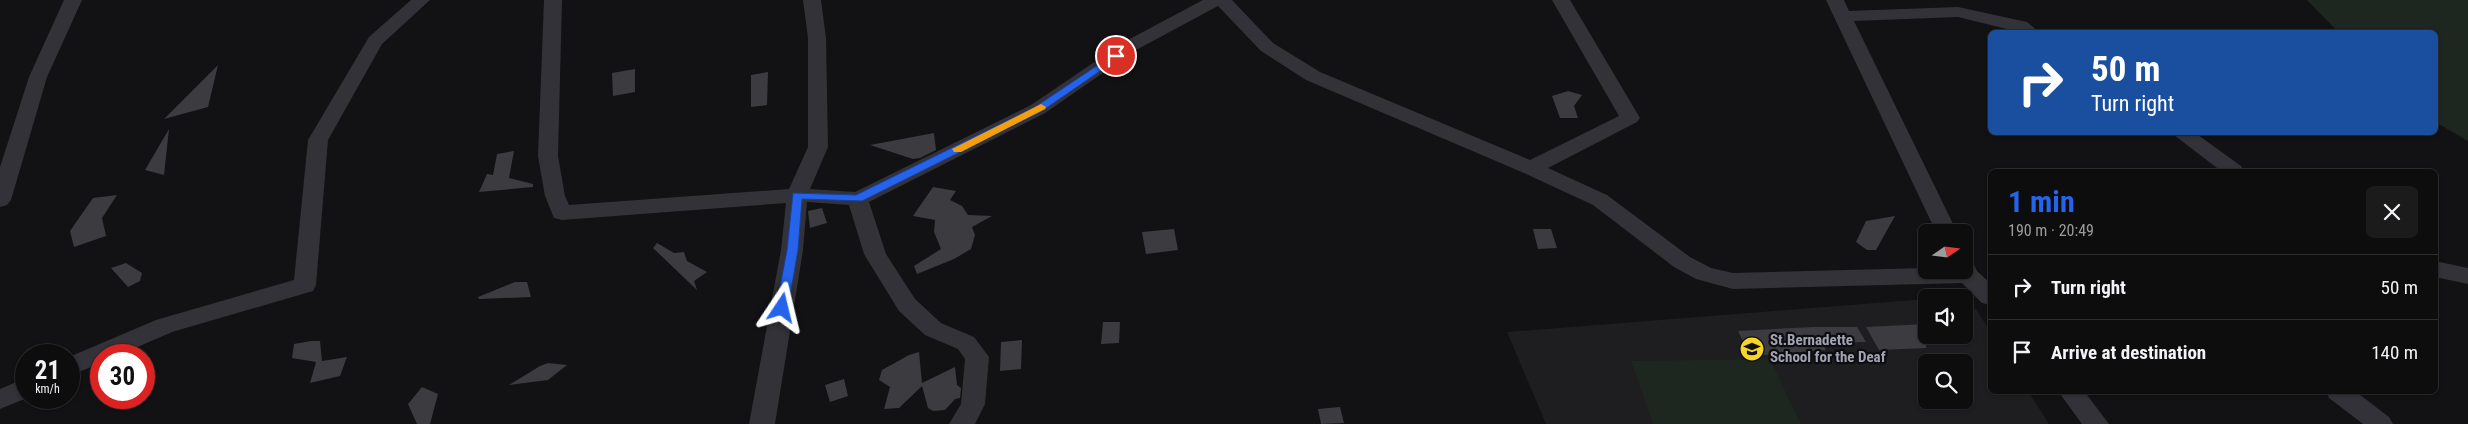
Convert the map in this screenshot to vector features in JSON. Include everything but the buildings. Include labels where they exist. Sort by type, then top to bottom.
[{"type":"street","points":[[0,200],[38,77],[68,6],[73,0]]},
{"type":"street","points":[[80,362],[164,326],[306,285],[318,140],[375,41],[421,0]]},
{"type":"street","points":[[553,0],[553,68],[548,156],[555,196],[562,214],[797,195],[858,199],[1038,109],[1130,46],[1216,0]]},
{"type":"street","points":[[762,424],[792,250],[797,195],[818,147],[817,38],[812,0]]},
{"type":"street","points":[[1222,0],[1267,47],[1312,76],[1531,168],[1600,200],[1682,262],[1704,274],[1733,281],[1918,273]]},
{"type":"street","points":[[1531,168],[1630,118],[1561,0]]},
{"type":"street","points":[[1944,224],[1839,8],[1958,12],[2020,26],[2027,30]]},
{"type":"street","points":[[2184,135],[2231,169]]},
{"type":"street","points":[[858,199],[875,254],[907,305],[933,329],[966,343],[977,357],[973,404],[962,424]]},
{"type":"street","points":[[2438,270],[2468,276]]},
{"type":"street","points":[[1973,279],[1988,296]]},
{"type":"street","points":[[0,400],[15,392]]},
{"type":"street","points":[[2072,394],[2096,424]]},
{"type":"street","points":[[2342,394],[2380,424]]},
{"type":"shaded area","points":[[2307,0],[2468,0],[2468,141],[2438,124],[2438,30],[2336,30]]},
{"type":"shaded area","name":"St.Bernadette School for the Deaf","points":[[1918,300],[1918,344],[1973,344],[1973,308],[1976,309],[1988,328],[1988,394],[2030,394],[2049,424],[1546,424],[1507,332]]},
{"type":"shaded area","points":[[1770,359],[1801,424],[1653,424],[1631,361]]},
{"type":"slow traffic","points":[[957,149],[1041,107]]},
{"type":"place","name":"St.Bernadette School for the Deaf","points":[[1752,349]]},
{"type":"route","points":[[782,308],[792,250],[797,195],[858,199],[1038,109],[1116,56]]}]
